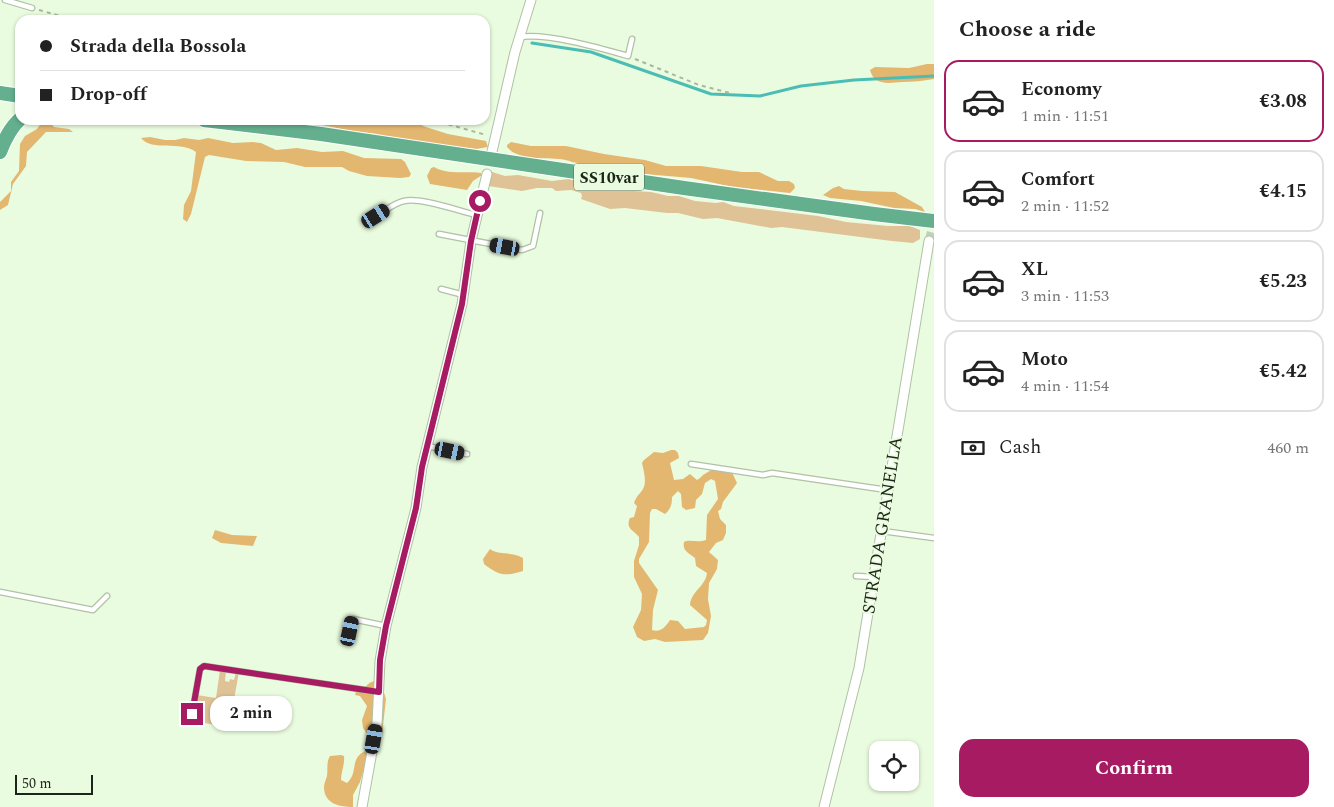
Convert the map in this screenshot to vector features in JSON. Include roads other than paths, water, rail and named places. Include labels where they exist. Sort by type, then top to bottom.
[{"type":"highway","points":[[0,93],[15,95]]},
{"type":"highway","points":[[0,152],[6,136],[15,123]]},
{"type":"highway","name":"SS10var","points":[[246,125],[934,221]]},
{"type":"street","points":[[491,156],[531,0]]},
{"type":"street","points":[[362,807],[377,724],[380,660],[386,626],[416,508],[422,467],[464,295],[471,241],[487,174]]},
{"type":"street","name":"STRADA GRANELLA","points":[[824,807],[853,698],[929,241]]},
{"type":"lane","points":[[5,0],[32,8]]},
{"type":"lane","points":[[520,37],[528,36],[551,39],[628,56],[632,39]]},
{"type":"lane","points":[[376,216],[405,200],[422,202],[477,215]]},
{"type":"lane","points":[[438,234],[522,250],[532,246],[540,213]]},
{"type":"lane","points":[[441,289],[464,295]]},
{"type":"lane","points":[[427,446],[467,454]]},
{"type":"lane","points":[[691,464],[763,475],[772,473],[887,490]]},
{"type":"lane","points":[[881,531],[934,538]]},
{"type":"lane","points":[[856,576],[874,577]]},
{"type":"lane","points":[[0,592],[93,610],[107,596]]},
{"type":"lane","points":[[350,631],[353,619],[386,626]]},
{"type":"lane","points":[[192,714],[200,669],[204,666],[379,692]]},
{"type":"waterway","points":[[532,43],[591,52],[711,94],[760,96],[801,86],[854,80],[934,76]]},
{"type":"tunnel","points":[[929,241],[934,223]]}]
